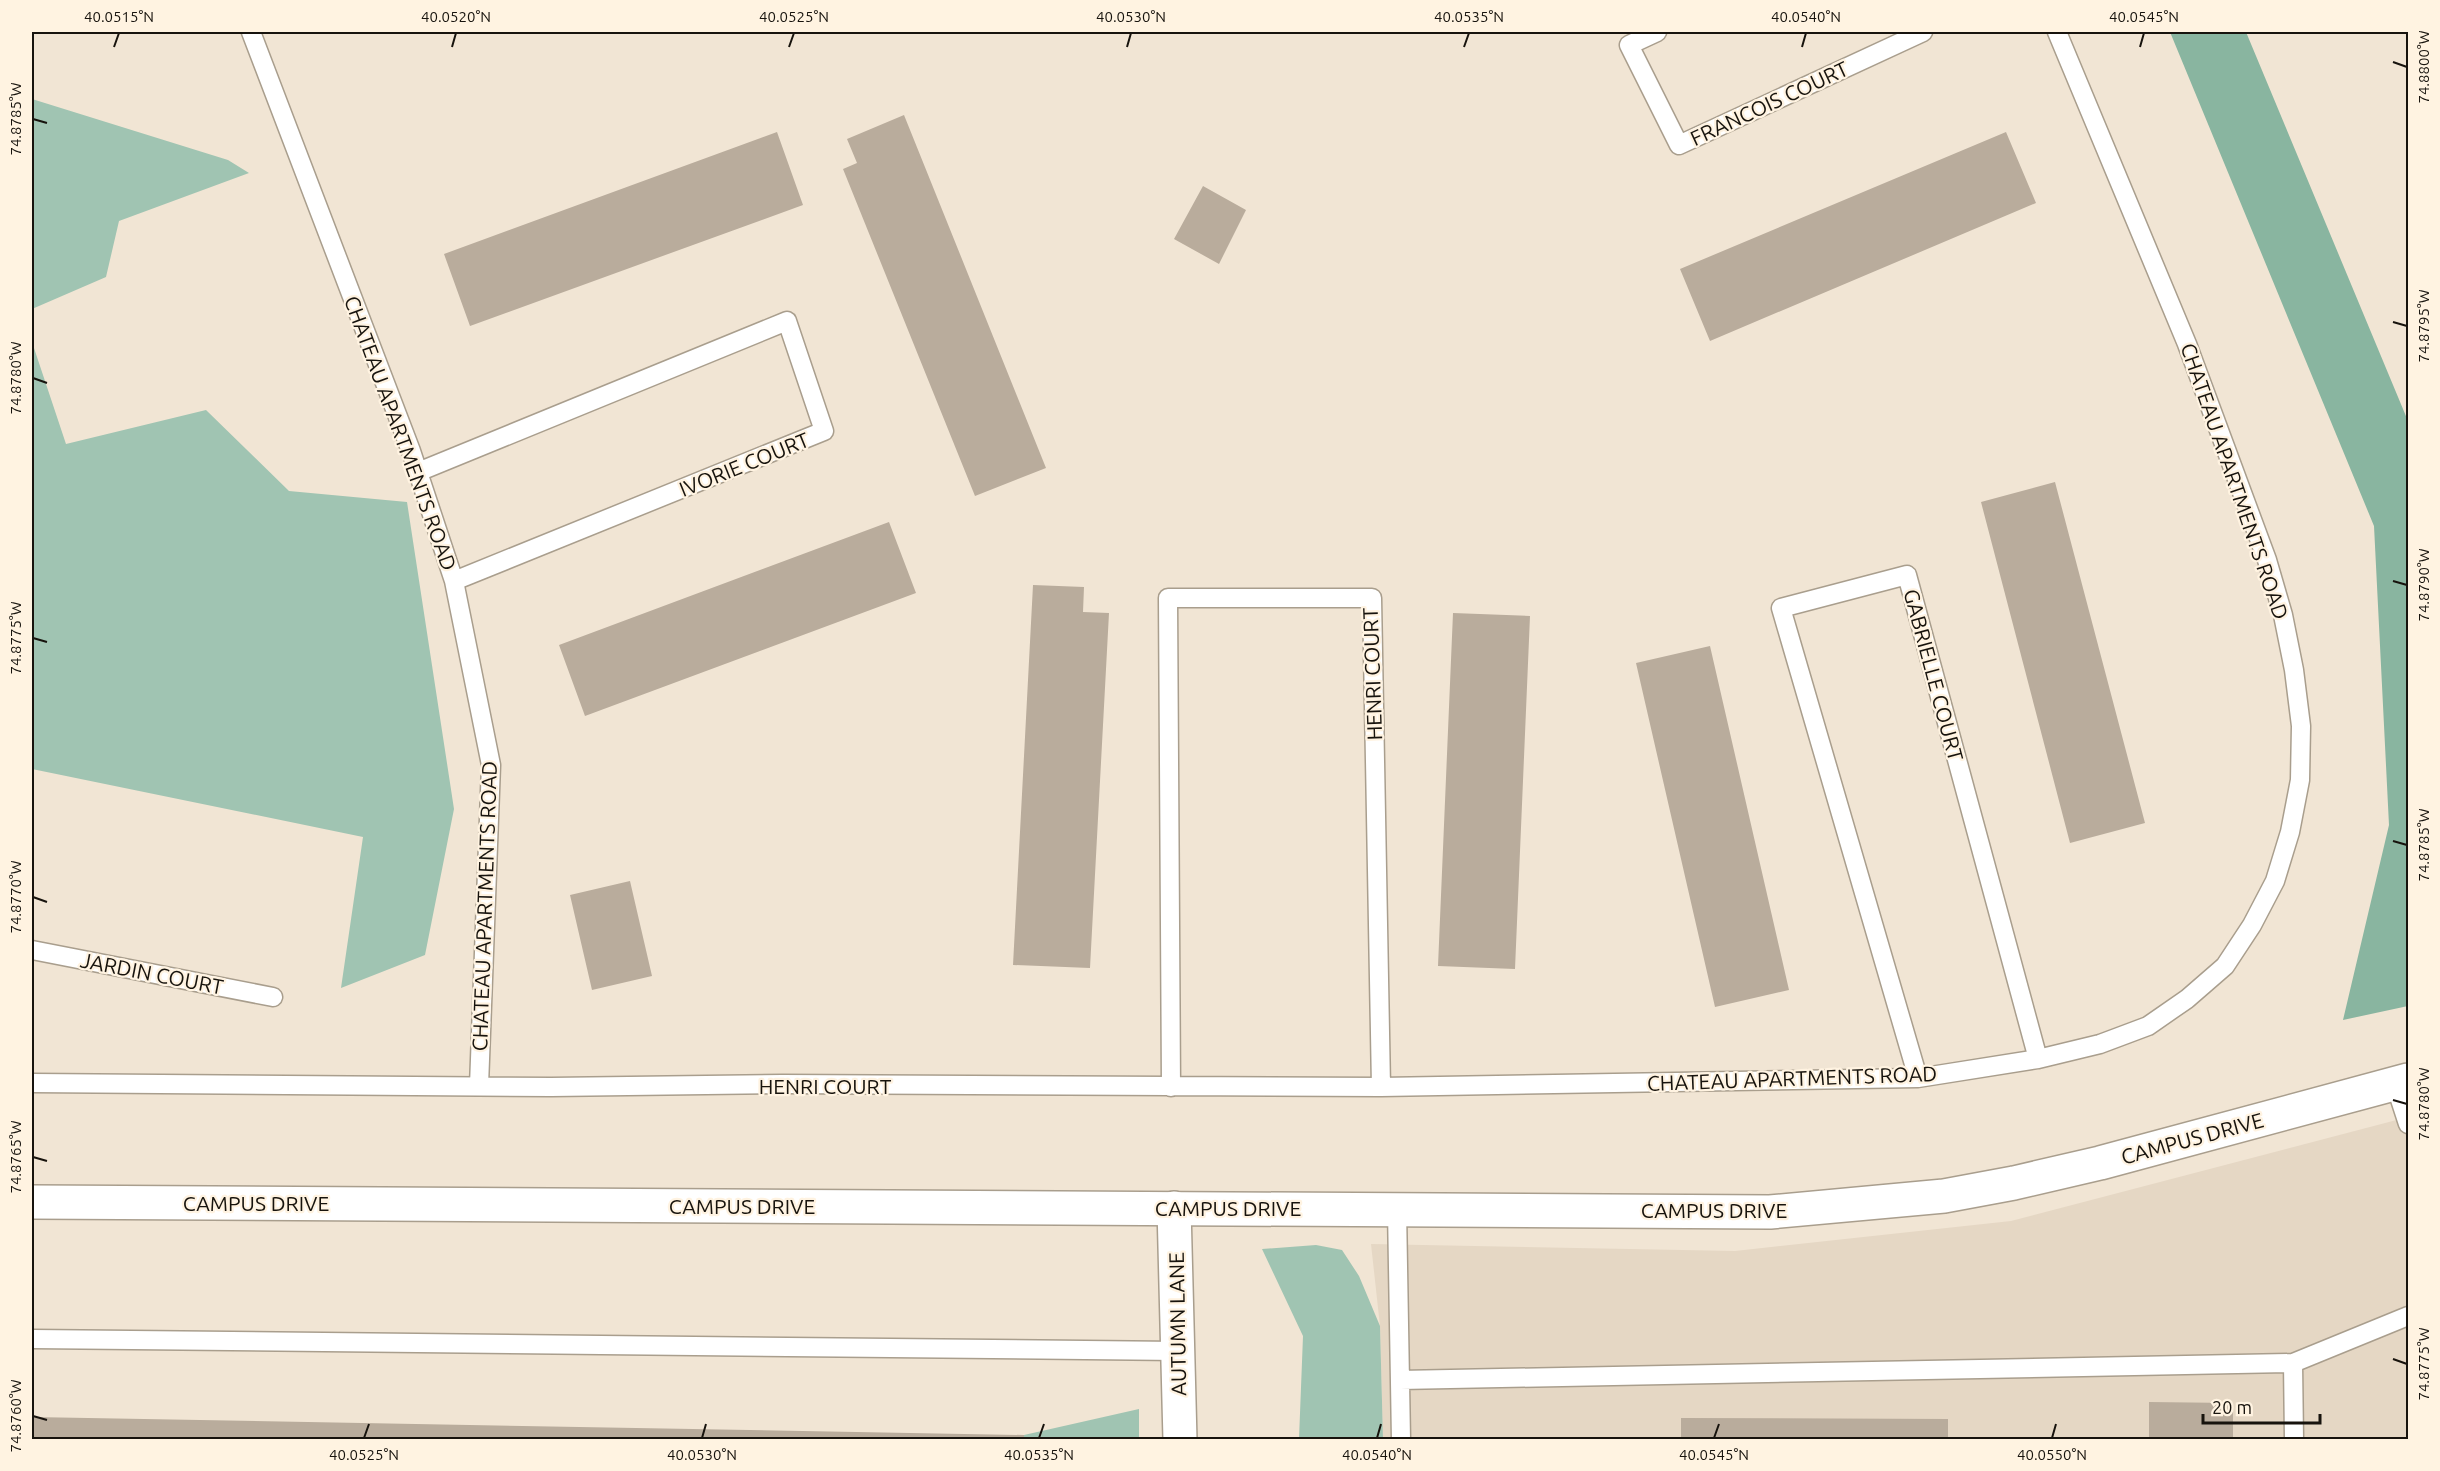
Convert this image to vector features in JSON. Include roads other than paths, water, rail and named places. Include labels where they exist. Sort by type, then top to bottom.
[{"type":"street","name":"CAMPUS DRIVE","points":[[32,1202],[1770,1212],[1944,1196],[2100,1163],[2402,1082]]},
{"type":"street","name":"AUTUMN LANE","points":[[1174,1208],[1180,1440]]},
{"type":"lane","name":"CHATEAU APARTMENTS ROAD","points":[[251,32],[418,472],[454,581],[491,765],[479,1086]]},
{"type":"lane","name":"FRANCOIS COURT","points":[[1657,32],[1629,45],[1679,145],[1923,32]]},
{"type":"lane","name":"CHATEAU APARTMENTS ROAD","points":[[1381,1087],[1918,1078],[2038,1059],[2100,1044],[2148,1026],[2187,999],[2225,966],[2252,925],[2275,881],[2290,832],[2300,780],[2301,726],[2294,670],[2283,615],[2267,560],[2187,344],[2057,32]]},
{"type":"lane","name":"IVORIE COURT","points":[[418,472],[787,321],[824,431],[454,581]]},
{"type":"lane","name":"GABRIELLE COURT","points":[[1918,1078],[1781,608],[1907,575],[2038,1059]]},
{"type":"lane","name":"HENRI COURT","points":[[479,1086],[782,1084],[1171,1088],[1381,1087],[1372,598],[1168,598],[1171,1088]]},
{"type":"lane","name":"JARDIN COURT","points":[[32,950],[273,997]]},
{"type":"lane","points":[[2402,1082],[2409,1124]]},
{"type":"lane","points":[[32,1083],[479,1086]]},
{"type":"lane","points":[[1397,1209],[1401,1440]]},
{"type":"lane","points":[[1400,1380],[2293,1363],[2409,1317]]},
{"type":"lane","points":[[32,1339],[1178,1351]]},
{"type":"lane","points":[[2293,1363],[2294,1440]]}]
